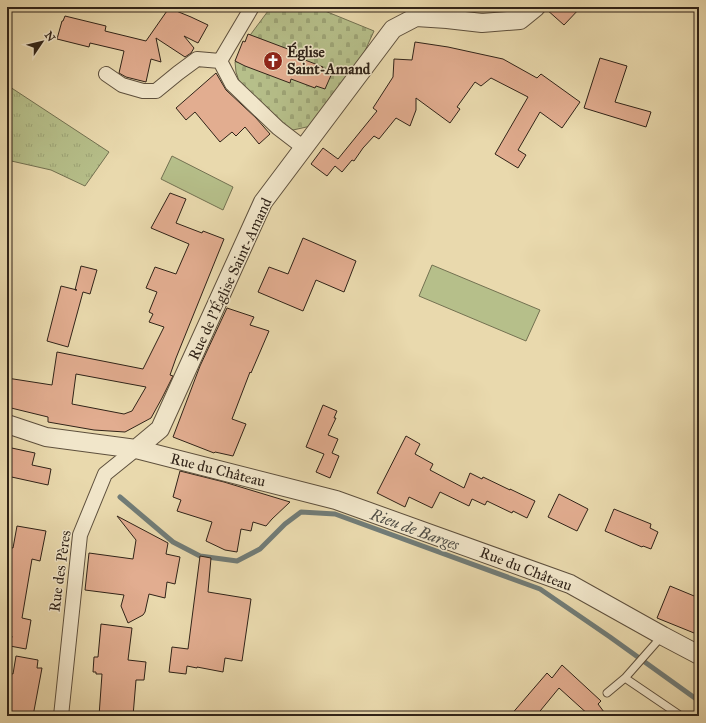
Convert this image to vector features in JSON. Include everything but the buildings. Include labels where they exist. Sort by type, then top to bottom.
[{"type":"street","points":[[220,61],[252,7]]},
{"type":"street","name":"Rue de l'Église Saint-Amand","points":[[136,449],[160,429],[264,202],[393,29],[416,17],[482,23],[520,20],[536,7]]},
{"type":"street","points":[[106,74],[122,85],[142,91],[156,91],[198,59],[220,61]]},
{"type":"street","points":[[220,61],[232,84],[278,128],[304,148]]},
{"type":"street","name":"Rue du Château","points":[[7,424],[46,437],[136,449],[336,500],[570,584],[699,655]]},
{"type":"street","name":"Rue des Pères","points":[[61,716],[80,535],[105,474],[136,449]]},
{"type":"lane","points":[[607,693],[625,678],[662,636]]},
{"type":"lane","points":[[625,678],[681,716]]},
{"type":"green space","points":[[271,7],[311,7],[325,11],[374,31],[364,53],[311,126],[293,130],[281,126],[240,84],[236,72],[235,62],[248,38]]},
{"type":"green space","points":[[7,85],[109,152],[85,186],[51,170],[7,160]]},
{"type":"green space","points":[[172,156],[233,187],[223,210],[161,179]]},
{"type":"green space","points":[[432,265],[540,310],[526,341],[419,296]]},
{"type":"waterway","name":"Rieu de Barges","points":[[120,497],[173,542],[200,556],[237,561],[260,549],[285,524],[301,512],[335,514],[540,589],[699,701]]},
{"type":"place","name":"Église Saint-Amand","points":[[273,61]]}]
